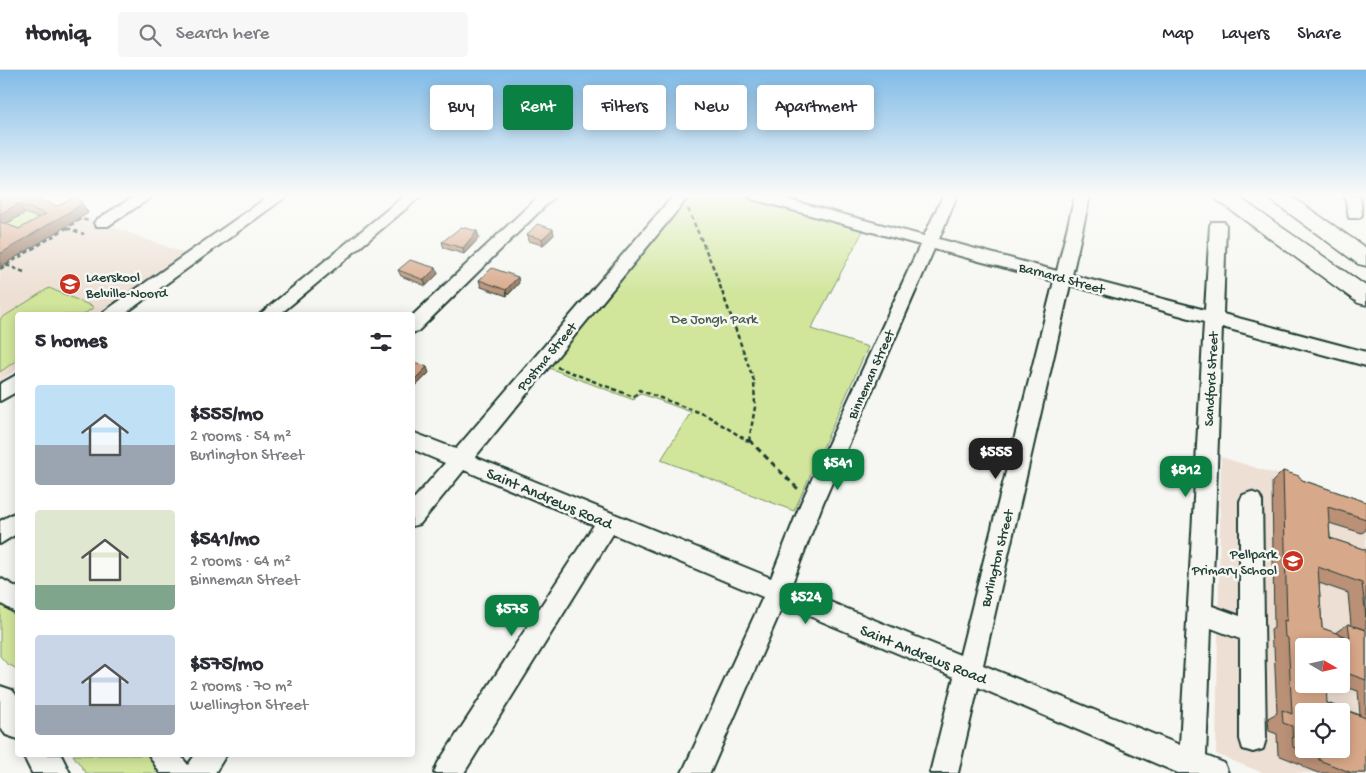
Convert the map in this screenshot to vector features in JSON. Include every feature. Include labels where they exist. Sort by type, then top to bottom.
[{"type":"highway","points":[[1270,229],[1366,297]]},
{"type":"highway","points":[[1282,229],[1366,292]]},
{"type":"highway","points":[[1323,229],[1366,259]]},
{"type":"highway","points":[[1325,229],[1337,239]]},
{"type":"main road","points":[[41,757],[53,773]]},
{"type":"street","points":[[115,312],[233,229]]},
{"type":"street","points":[[272,312],[373,229]]},
{"type":"street","points":[[415,324],[513,229]]},
{"type":"street","name":"Postma Street","points":[[415,514],[656,229]]},
{"type":"street","name":"Barnard Street","points":[[889,229],[929,242],[1366,359]]},
{"type":"street","name":"Binneman Street","points":[[696,773],[777,592],[812,503],[935,229]]},
{"type":"street","name":"Burlington Street","points":[[944,773],[1075,229]]},
{"type":"street","name":"Sandford Street","points":[[1200,770],[1199,612],[1218,229]]},
{"type":"street","points":[[0,394],[15,383]]},
{"type":"street","name":"Saint Andrews Road","points":[[415,441],[969,671],[1200,770]]},
{"type":"street","points":[[1251,500],[1253,739]]},
{"type":"street","points":[[448,773],[609,521]]},
{"type":"street","points":[[0,534],[15,522]]},
{"type":"street","points":[[0,589],[15,601]]},
{"type":"street","points":[[1199,612],[1252,632]]},
{"type":"street","points":[[165,757],[177,773]]},
{"type":"street","points":[[198,773],[210,757]]},
{"type":"path","points":[[0,269],[63,229]]},
{"type":"path","points":[[71,229],[84,234]]},
{"type":"path","points":[[696,229],[711,261],[734,330],[754,381],[755,407],[749,442]]},
{"type":"path","points":[[6,265],[24,272]]},
{"type":"path","points":[[551,364],[634,397],[639,390],[716,420],[749,442],[806,496]]},
{"type":"shaded area","name":"Laerskool Belville-Noord","points":[[0,229],[117,229],[184,253],[99,312],[15,312],[15,370],[0,381]]},
{"type":"shaded area","name":"Pellpark Primary School","points":[[1221,457],[1366,502],[1366,773],[1263,773],[1216,754]]},
{"type":"green space","points":[[4,229],[42,229],[27,238]]},
{"type":"green space","name":"De Jongh Park","points":[[662,229],[864,229],[811,329],[868,347],[794,511],[661,460],[691,412],[639,393],[634,400],[549,368]]},
{"type":"green space","points":[[49,288],[94,307],[87,312],[15,312],[15,361],[0,372],[0,319]]},
{"type":"green space","points":[[0,604],[15,615],[15,668],[6,663],[0,656]]},
{"type":"green space","points":[[74,757],[149,757],[161,773],[86,773]]},
{"type":"building","points":[[0,229],[41,229],[0,254]]},
{"type":"building","points":[[459,229],[477,231],[463,248],[442,242]]},
{"type":"building","points":[[533,229],[553,229],[542,239],[527,235]]},
{"type":"building","points":[[410,260],[436,268],[424,280],[398,270]]},
{"type":"building","points":[[492,268],[518,277],[506,290],[479,280]]},
{"type":"building","points":[[415,362],[427,367],[415,379]]},
{"type":"building","points":[[1283,471],[1299,476],[1302,480],[1366,502],[1366,519],[1328,507],[1330,538],[1366,550],[1366,617],[1362,583],[1318,567],[1322,628],[1350,638],[1295,638],[1295,693],[1326,693],[1327,703],[1295,703],[1295,748],[1293,747],[1292,726],[1283,723],[1282,710],[1292,714],[1288,638],[1285,637],[1284,620],[1287,621]]},
{"type":"building","points":[[1348,624],[1366,630],[1366,680],[1350,674]]},
{"type":"building","points":[[1350,712],[1366,718],[1366,773],[1352,773],[1319,760],[1319,758],[1350,758]]},
{"type":"place","name":"Laerskool Belville-Noord","points":[[70,284]]},
{"type":"place","name":"Pellpark Primary School","points":[[1293,561]]}]
